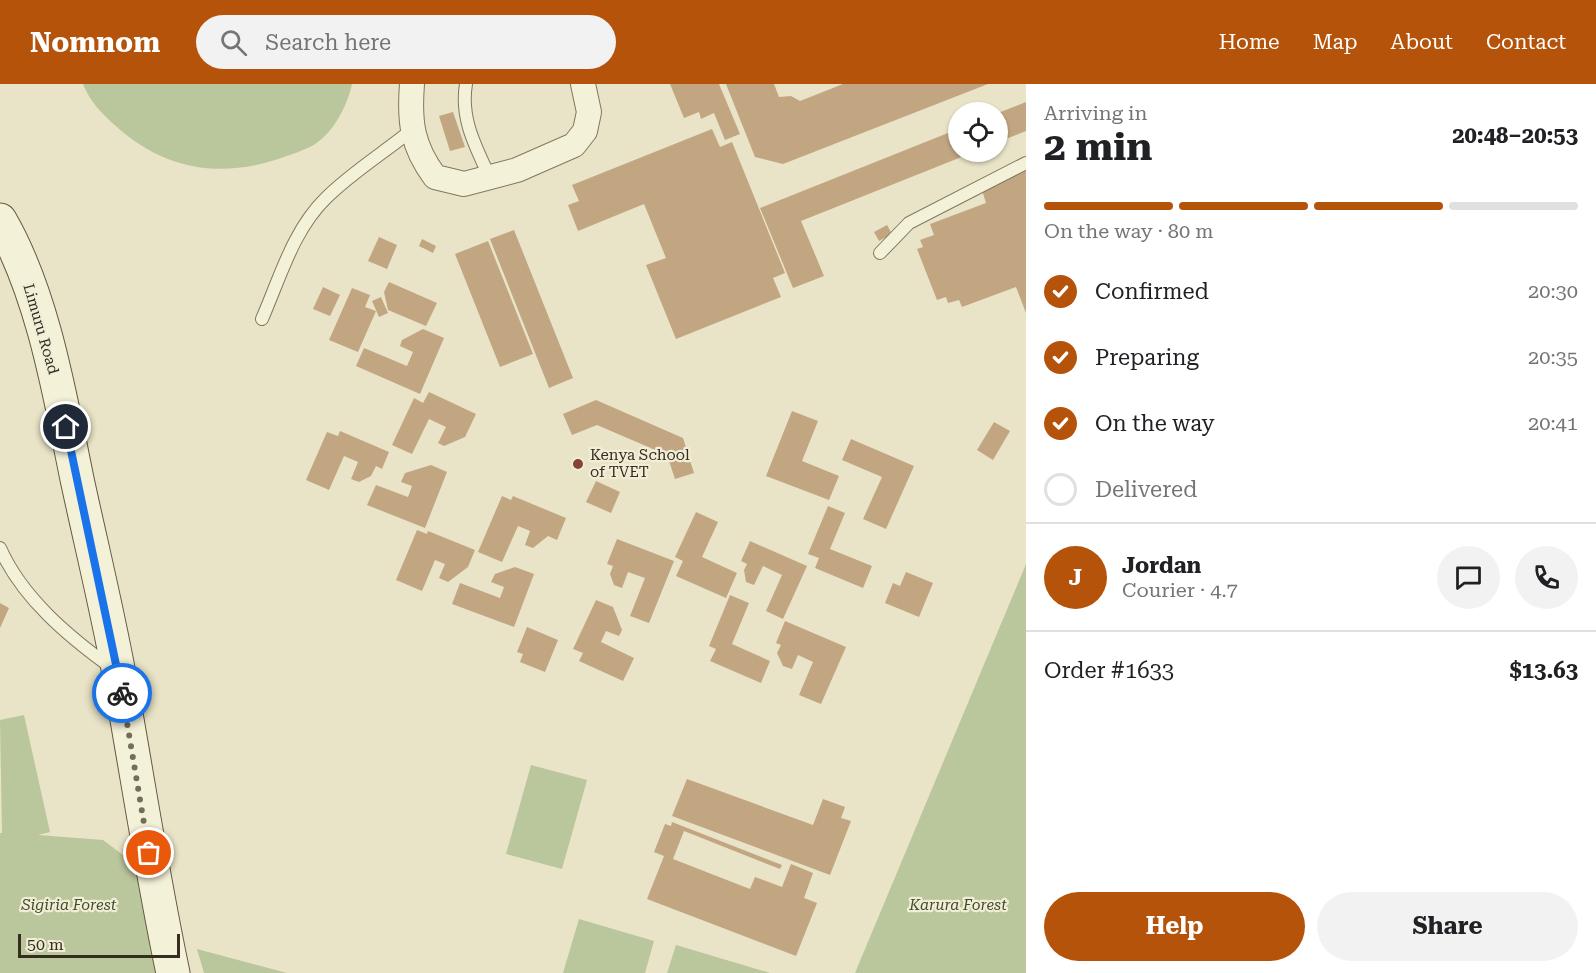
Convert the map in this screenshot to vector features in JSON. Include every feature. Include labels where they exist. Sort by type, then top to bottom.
[{"type":"main road","name":"Limuru Road","points":[[0,220],[11,238],[35,302],[58,389],[118,673],[157,898],[173,973]]},
{"type":"main road","points":[[58,389],[89,473],[129,667],[169,904],[173,973]]},
{"type":"street","points":[[412,84],[410,112],[422,159],[435,177],[464,184],[517,170],[574,145],[585,131],[589,112],[583,85]]},
{"type":"lane","points":[[466,84],[465,106],[468,129],[490,178]]},
{"type":"lane","points":[[262,319],[296,239],[310,218],[326,198],[413,129]]},
{"type":"lane","points":[[880,253],[909,223],[1026,163]]},
{"type":"lane","points":[[0,548],[3,563],[32,597],[73,639],[118,673]]},
{"type":"green space","points":[[83,84],[352,84],[337,120],[318,142],[300,151],[261,164],[217,169],[175,162],[136,142],[102,113],[89,97]]},
{"type":"green space","name":"Karura Forest","points":[[1026,564],[1026,973],[855,973]]},
{"type":"green space","name":"Sigiria Forest","points":[[24,715],[50,832],[38,835],[103,840],[167,888],[186,973],[0,973],[0,833],[2,833],[0,720]]},
{"type":"green space","points":[[531,765],[587,780],[562,869],[506,854]]},
{"type":"green space","points":[[579,919],[654,941],[645,973],[563,973]]},
{"type":"green space","points":[[676,945],[770,973],[667,973]]},
{"type":"green space","points":[[197,949],[287,973],[204,973]]},
{"type":"building","points":[[670,84],[719,84],[740,134],[725,140],[714,113],[701,119],[699,112],[684,118]]},
{"type":"building","points":[[726,84],[774,84],[779,97],[791,96],[800,101],[843,84],[988,84],[783,164],[755,157]]},
{"type":"building","points":[[1026,102],[1026,131],[1008,138],[1008,109]]},
{"type":"building","points":[[453,112],[465,147],[450,151],[439,116]]},
{"type":"building","points":[[712,129],[720,147],[732,142],[785,273],[773,278],[781,297],[676,339],[646,265],[666,258],[644,204],[578,231],[568,205],[579,201],[572,185]]},
{"type":"building","points":[[948,133],[949,162],[801,221],[824,276],[793,288],[760,208]]},
{"type":"building","points":[[1026,170],[1026,313],[1016,287],[962,307],[959,300],[948,303],[946,297],[937,300],[917,249],[923,247],[920,240],[934,235],[930,224],[986,203],[981,187]]},
{"type":"building","points":[[887,225],[892,234],[879,241],[874,232]]},
{"type":"building","points":[[514,230],[573,378],[549,388],[490,239]]},
{"type":"building","points":[[379,237],[397,245],[387,269],[368,261]]},
{"type":"building","points":[[422,239],[436,246],[433,253],[419,246]]},
{"type":"building","points":[[488,241],[533,354],[500,367],[455,254]]},
{"type":"building","points":[[389,282],[437,303],[426,326],[388,310],[384,292]]},
{"type":"building","points":[[323,287],[340,295],[330,316],[313,309]]},
{"type":"building","points":[[352,288],[370,295],[365,307],[376,311],[358,352],[329,340]]},
{"type":"building","points":[[381,297],[388,313],[379,317],[372,301]]},
{"type":"building","points":[[423,329],[444,338],[420,394],[356,366],[364,348],[407,366],[413,352],[400,346],[402,340]]},
{"type":"building","points":[[429,392],[476,414],[465,437],[444,446],[438,443],[446,427],[429,419],[412,454],[392,445],[414,398],[423,403]]},
{"type":"building","points":[[596,400],[683,438],[694,473],[675,479],[667,455],[597,425],[572,435],[563,414]]},
{"type":"building","points":[[792,411],[818,421],[802,461],[839,476],[829,500],[766,476]]},
{"type":"building","points":[[994,422],[1010,431],[993,460],[977,450]]},
{"type":"building","points":[[340,431],[389,452],[382,469],[376,466],[371,476],[359,482],[351,479],[358,462],[344,456],[329,490],[306,480],[327,432],[338,436]]},
{"type":"building","points":[[851,439],[914,466],[886,529],[863,519],[882,477],[842,460]]},
{"type":"building","points":[[431,465],[447,472],[425,528],[367,505],[376,485],[408,497],[412,486],[401,482],[405,473]]},
{"type":"building","points":[[596,481],[620,492],[611,513],[586,502]]},
{"type":"building","points":[[502,496],[511,500],[513,496],[566,518],[557,540],[548,536],[533,548],[525,545],[530,531],[518,526],[502,562],[478,552]]},
{"type":"building","points":[[828,506],[845,513],[830,549],[872,566],[863,588],[815,568],[819,558],[808,554]]},
{"type":"building","points":[[696,512],[718,522],[702,557],[737,573],[726,598],[676,576],[683,561],[675,557]]},
{"type":"building","points":[[417,530],[427,534],[428,531],[475,550],[468,567],[448,582],[439,578],[445,564],[435,560],[422,591],[396,580]]},
{"type":"building","points":[[617,539],[674,561],[649,623],[630,616],[645,578],[628,572],[622,588],[614,585],[610,574],[613,566],[607,564]]},
{"type":"building","points":[[750,541],[807,566],[783,619],[766,611],[782,575],[763,566],[754,585],[746,582],[744,570],[747,564],[741,561]]},
{"type":"building","points":[[515,567],[534,574],[514,627],[452,604],[460,583],[500,598],[504,587],[491,582],[495,574]]},
{"type":"building","points":[[906,572],[933,583],[919,617],[885,603],[893,583],[900,586]]},
{"type":"building","points":[[730,595],[749,603],[732,644],[770,661],[761,683],[710,661],[716,649],[709,646]]},
{"type":"building","points":[[596,600],[613,607],[622,630],[619,636],[606,631],[601,642],[634,658],[623,681],[579,661],[583,653],[573,649]]},
{"type":"building","points":[[0,603],[9,608],[0,628]]},
{"type":"building","points":[[785,621],[846,647],[821,704],[799,695],[813,662],[798,655],[792,669],[783,666],[777,653],[781,645],[776,643]]},
{"type":"building","points":[[527,627],[558,640],[545,672],[520,662],[523,654],[517,652]]},
{"type":"building","points":[[687,779],[813,825],[823,799],[845,807],[841,818],[851,821],[830,875],[672,816]]},
{"type":"building","points":[[672,822],[782,865],[780,869],[684,831],[673,859],[750,889],[755,877],[782,887],[791,864],[813,873],[804,898],[817,903],[796,956],[647,899],[664,856],[654,852],[665,824],[671,826]]},
{"type":"way so far","points":[[122,693],[149,853]]},
{"type":"place","name":"Kenya School of TVET","points":[[578,464]]},
{"type":"route","points":[[66,427],[122,693]]}]
